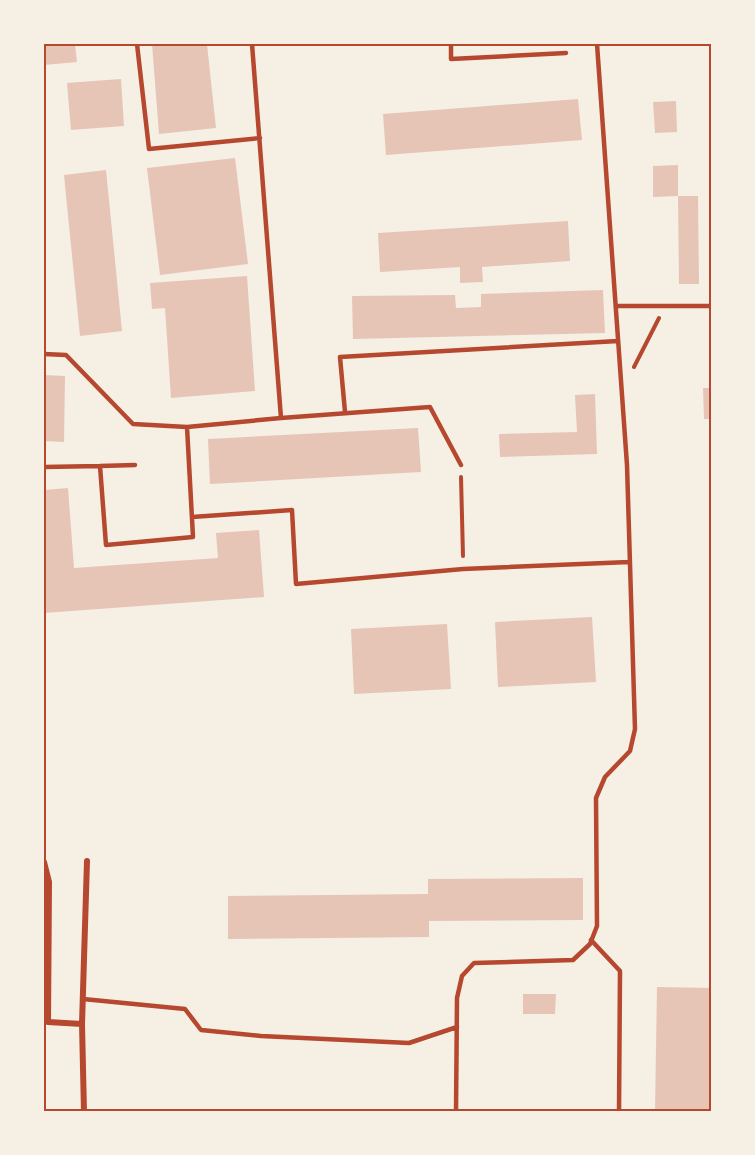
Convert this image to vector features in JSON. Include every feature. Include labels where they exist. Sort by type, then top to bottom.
[{"type":"street","points":[[84,1112],[82,1024],[87,861]]},
{"type":"street","points":[[44,862],[49,882],[48,1022],[82,1024]]},
{"type":"lane","points":[[137,44],[149,149],[260,138]]},
{"type":"lane","points":[[252,44],[281,418]]},
{"type":"lane","points":[[451,44],[451,59],[566,53]]},
{"type":"lane","points":[[456,1112],[457,998],[462,976],[474,963],[573,960],[591,940],[597,926],[596,798],[605,777],[630,751],[635,729],[621,381],[597,44]]},
{"type":"lane","points":[[616,306],[711,306]]},
{"type":"lane","points":[[345,412],[340,357],[618,341]]},
{"type":"lane","points":[[44,354],[66,355],[133,424],[187,428],[345,412],[429,407],[461,465]]},
{"type":"lane","points":[[100,466],[106,545],[193,537],[187,428]]},
{"type":"lane","points":[[44,467],[135,465]]},
{"type":"lane","points":[[192,517],[292,510],[296,584],[463,569],[629,562]]},
{"type":"lane","points":[[591,940],[618,967],[621,975],[619,1112]]},
{"type":"lane","points":[[83,999],[186,1009],[201,1030],[261,1036],[409,1043],[457,1027]]},
{"type":"path","points":[[621,381],[634,368],[664,306]]},
{"type":"path","points":[[461,465],[463,569]]},
{"type":"building","points":[[44,44],[75,44],[77,62],[44,65]]},
{"type":"building","points":[[152,44],[207,44],[216,128],[159,134]]},
{"type":"building","points":[[121,79],[124,126],[71,130],[67,83]]},
{"type":"building","points":[[578,99],[582,140],[386,155],[383,114]]},
{"type":"building","points":[[676,101],[677,132],[655,133],[653,102]]},
{"type":"building","points":[[235,158],[248,264],[160,275],[147,168]]},
{"type":"building","points":[[678,165],[678,196],[653,197],[653,166]]},
{"type":"building","points":[[106,170],[122,331],[80,336],[64,175]]},
{"type":"building","points":[[678,196],[698,196],[699,284],[679,284]]},
{"type":"building","points":[[568,221],[570,261],[482,267],[483,282],[460,283],[460,267],[380,272],[378,233]]},
{"type":"building","points":[[247,276],[255,391],[171,398],[165,308],[152,309],[150,283]]},
{"type":"building","points":[[603,290],[605,333],[353,339],[352,296],[455,295],[456,308],[481,307],[481,294]]},
{"type":"building","points":[[44,375],[65,376],[64,442],[44,441]]},
{"type":"building","points":[[703,388],[712,388],[712,419],[704,419]]},
{"type":"building","points":[[595,394],[597,454],[500,457],[499,434],[577,432],[575,395]]},
{"type":"building","points":[[418,428],[421,472],[210,484],[208,439]]},
{"type":"building","points":[[68,488],[74,568],[218,558],[216,533],[259,530],[264,597],[44,613],[44,490]]},
{"type":"building","points":[[592,617],[596,682],[498,687],[495,622]]},
{"type":"building","points":[[447,624],[451,689],[354,694],[351,629]]},
{"type":"building","points":[[583,878],[583,920],[429,921],[429,937],[228,939],[228,896],[428,894],[428,879]]},
{"type":"building","points":[[657,987],[712,988],[711,1112],[655,1112]]},
{"type":"building","points":[[523,994],[556,994],[555,1014],[523,1014]]}]
